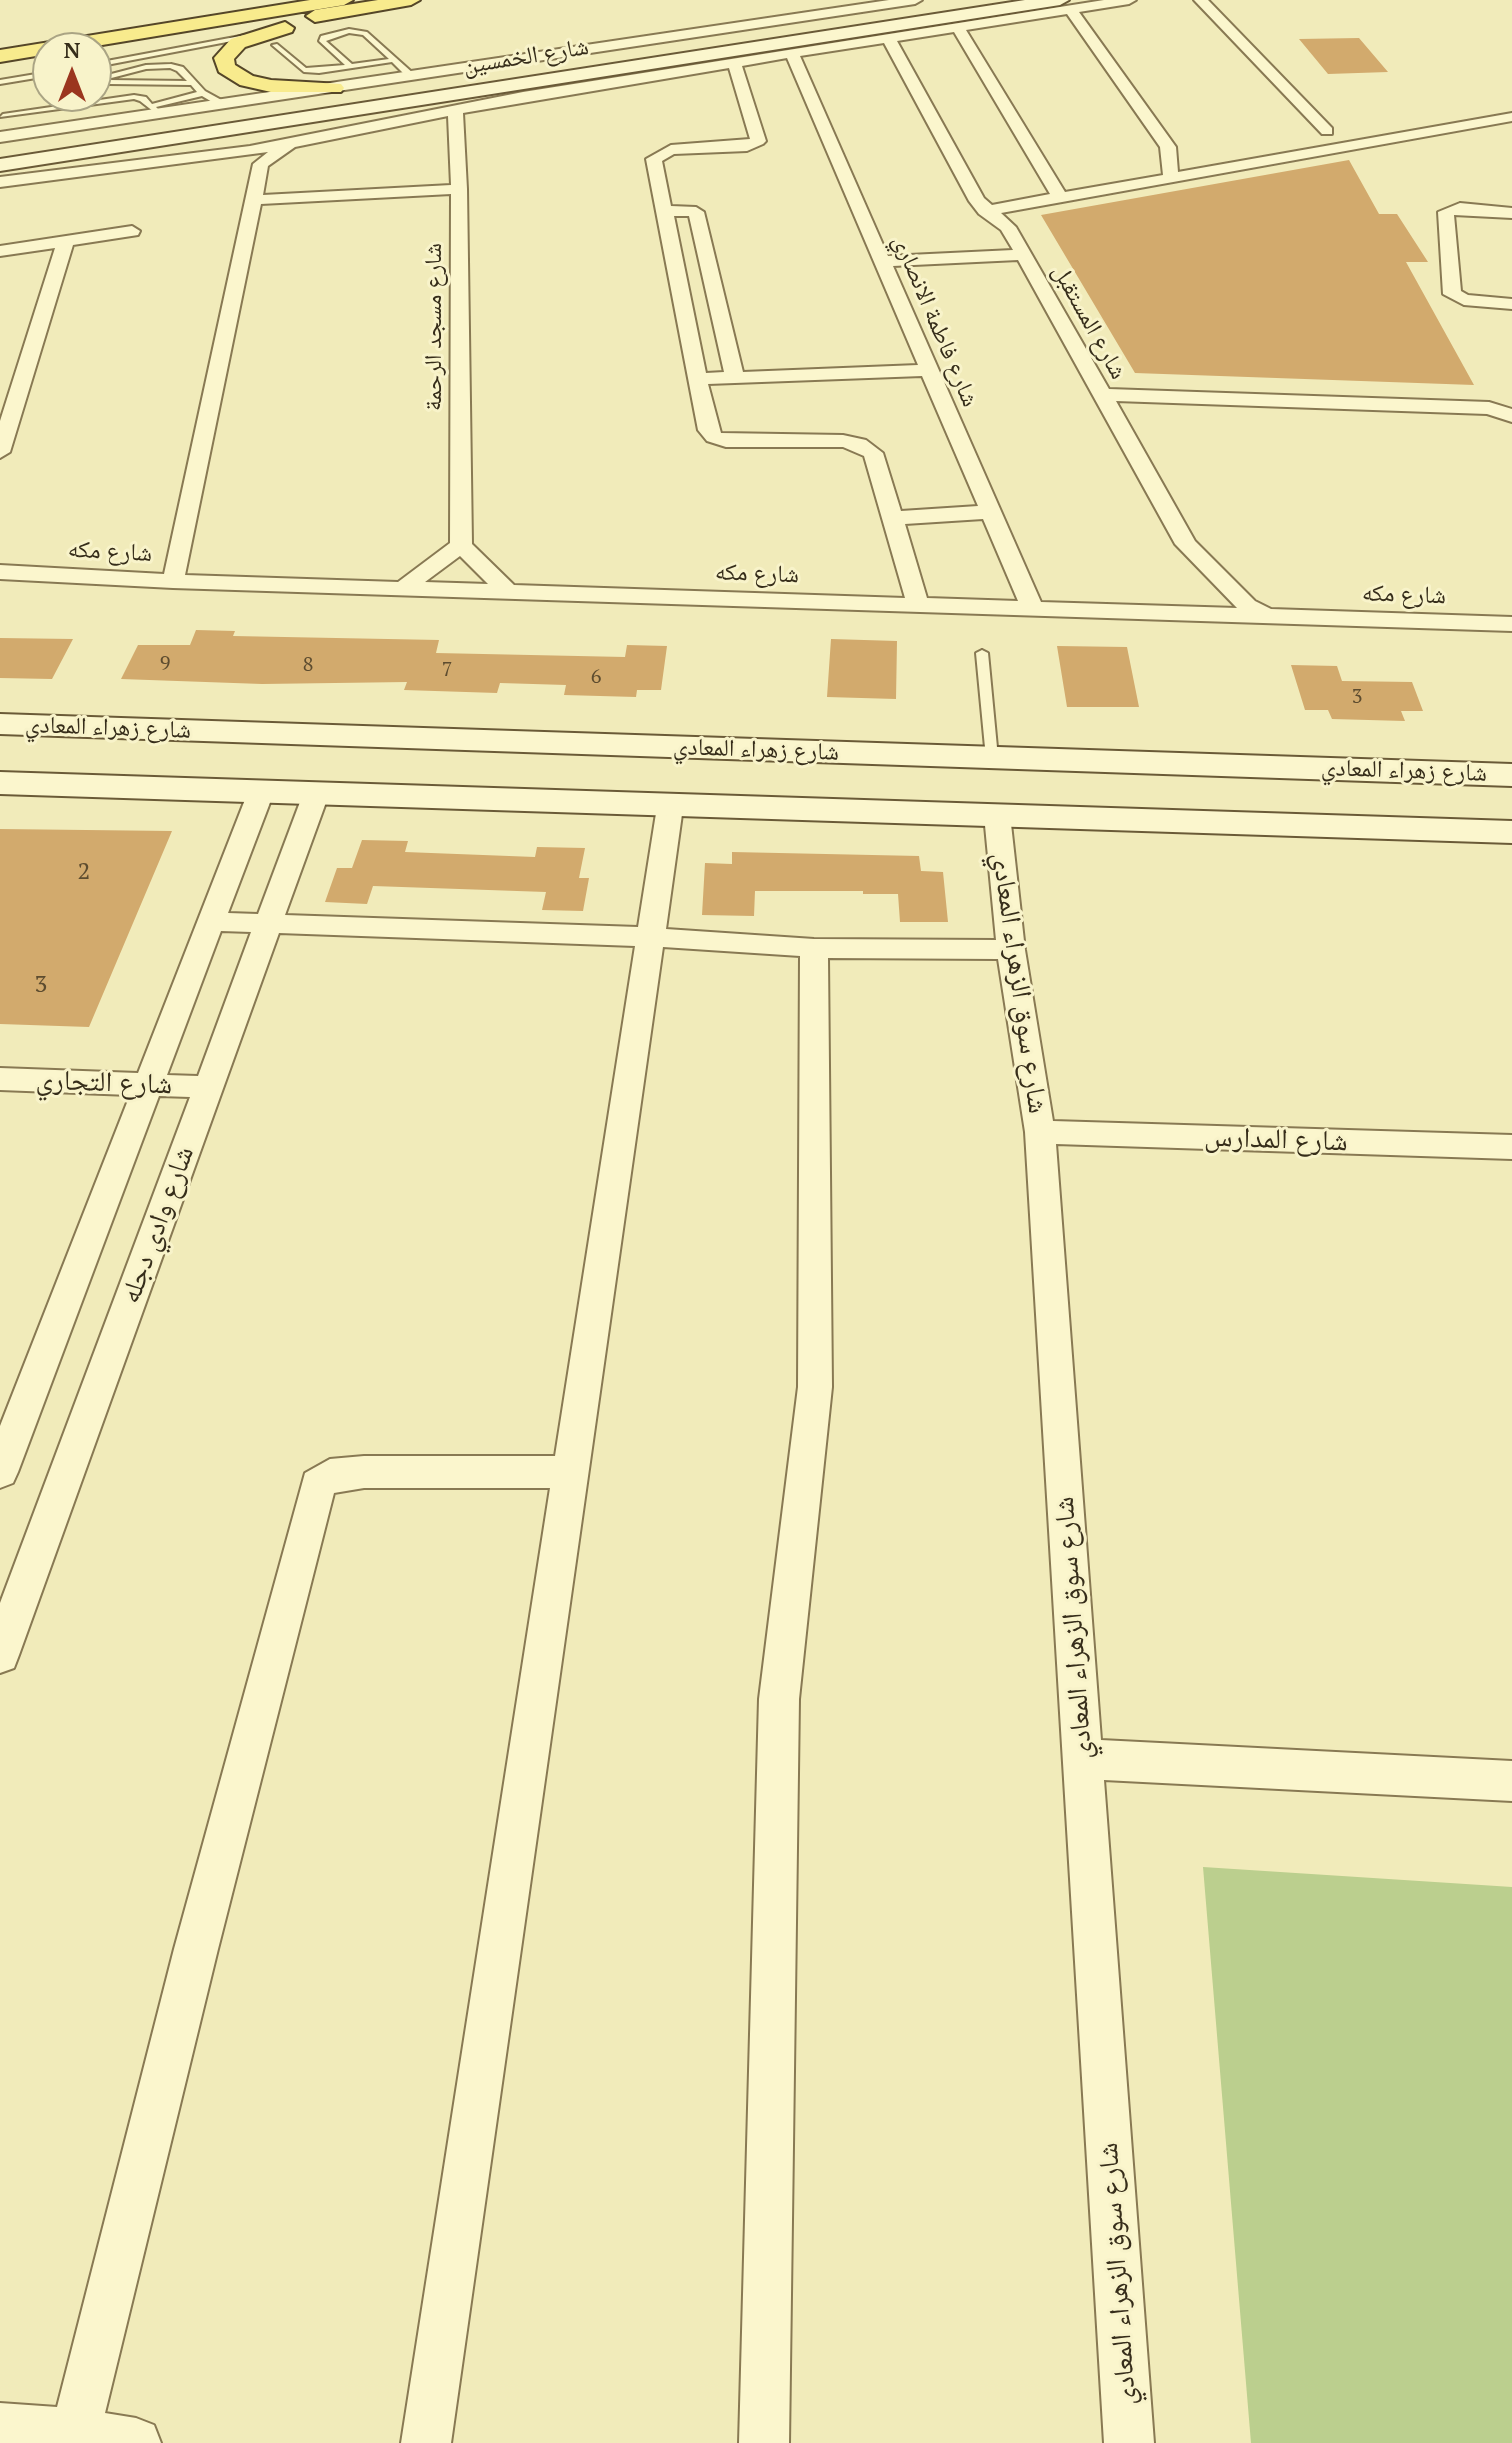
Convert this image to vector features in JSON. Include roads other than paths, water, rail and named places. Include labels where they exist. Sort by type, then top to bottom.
[{"type":"main road","points":[[0,56],[337,7],[411,0]]},
{"type":"main road","name":"شارع الخمسين","points":[[0,150],[425,78],[977,0]]},
{"type":"main road","name":"شارع الخمسين","points":[[0,165],[560,84],[1065,5]]},
{"type":"main road","points":[[334,88],[271,86],[247,81],[231,72],[224,63],[227,53],[238,43],[337,7]]},
{"type":"main road","points":[[112,50],[337,7]]},
{"type":"main road","points":[[0,69],[32,64]]},
{"type":"main road","name":"شارع زهراء المعادي","points":[[0,724],[1508,777]]},
{"type":"main road","points":[[0,783],[1512,832]]},
{"type":"street","points":[[0,137],[155,109],[222,104],[425,78],[915,0]]},
{"type":"street","points":[[0,182],[291,144],[560,84],[888,38],[1065,5],[1129,0]]},
{"type":"street","points":[[1201,0],[1327,131]]},
{"type":"street","points":[[1065,5],[1168,147],[1171,178]]},
{"type":"street","points":[[958,27],[1060,197]]},
{"type":"street","name":"شارع المستقبل","points":[[888,38],[972,193],[985,211],[1008,227],[1186,544],[1247,606],[1266,616]]},
{"type":"street","name":"شارع فاطمة الانصاري","points":[[792,53],[1033,609]]},
{"type":"street","points":[[734,62],[759,139],[747,146],[671,150],[656,156],[708,430],[714,437],[733,441],[843,441],[867,448],[876,459],[918,605]]},
{"type":"street","name":"شارع مسجد الرحمة","points":[[455,108],[459,189],[461,545]]},
{"type":"street","points":[[985,211],[1512,117]]},
{"type":"street","points":[[209,157],[261,164],[291,144]]},
{"type":"street","points":[[173,581],[261,164]]},
{"type":"street","points":[[253,200],[459,189]]},
{"type":"street","points":[[1512,213],[1460,208],[1446,212],[1452,294],[1464,300],[1512,304]]},
{"type":"street","points":[[664,210],[696,212],[735,377]]},
{"type":"street","points":[[0,251],[132,231]]},
{"type":"street","points":[[0,452],[4,424],[66,241]]},
{"type":"street","points":[[884,261],[1023,255]]},
{"type":"street","points":[[698,379],[929,370]]},
{"type":"street","points":[[1102,395],[1489,408],[1512,416]]},
{"type":"street","points":[[893,518],[989,512]]},
{"type":"street","points":[[404,588],[461,545],[508,592]]},
{"type":"street","name":"شارع مكه","points":[[0,572],[173,581],[1512,624]]},
{"type":"street","name":"شارع وادي دجله","points":[[0,1472],[261,792]]},
{"type":"street","name":"شارع وادي دجله","points":[[0,1655],[316,794]]},
{"type":"street","points":[[426,2443],[670,807]]},
{"type":"street","name":"شارع سوق الزهراء المعادي","points":[[997,815],[1011,950],[1040,1132],[1129,2443]]},
{"type":"street","points":[[212,922],[651,937],[814,948],[1011,950]]},
{"type":"street","points":[[764,2443],[779,1699],[815,1387],[814,948]]},
{"type":"street","name":"شارع التجاري","points":[[0,1079],[208,1087]]},
{"type":"street","name":"شارع المدارس","points":[[1040,1132],[1512,1147]]},
{"type":"street","points":[[75,2434],[199,1934],[318,1484],[330,1475],[364,1472],[571,1472]]},
{"type":"street","points":[[1083,1759],[1512,1781]]},
{"type":"street","points":[[0,2428],[136,2443]]},
{"type":"lane","points":[[351,67],[322,41],[323,37],[349,31],[365,33],[395,60],[425,78]]},
{"type":"lane","points":[[112,62],[256,35]]},
{"type":"lane","points":[[275,45],[304,70],[395,60]]},
{"type":"lane","points":[[112,77],[163,66],[180,69],[202,93],[222,104]]},
{"type":"lane","points":[[0,82],[32,77]]},
{"type":"lane","points":[[112,80],[192,83]]},
{"type":"lane","points":[[16,135],[1,115],[126,97],[139,98],[155,109],[202,93]]},
{"type":"lane","points":[[982,653],[992,758]]}]
